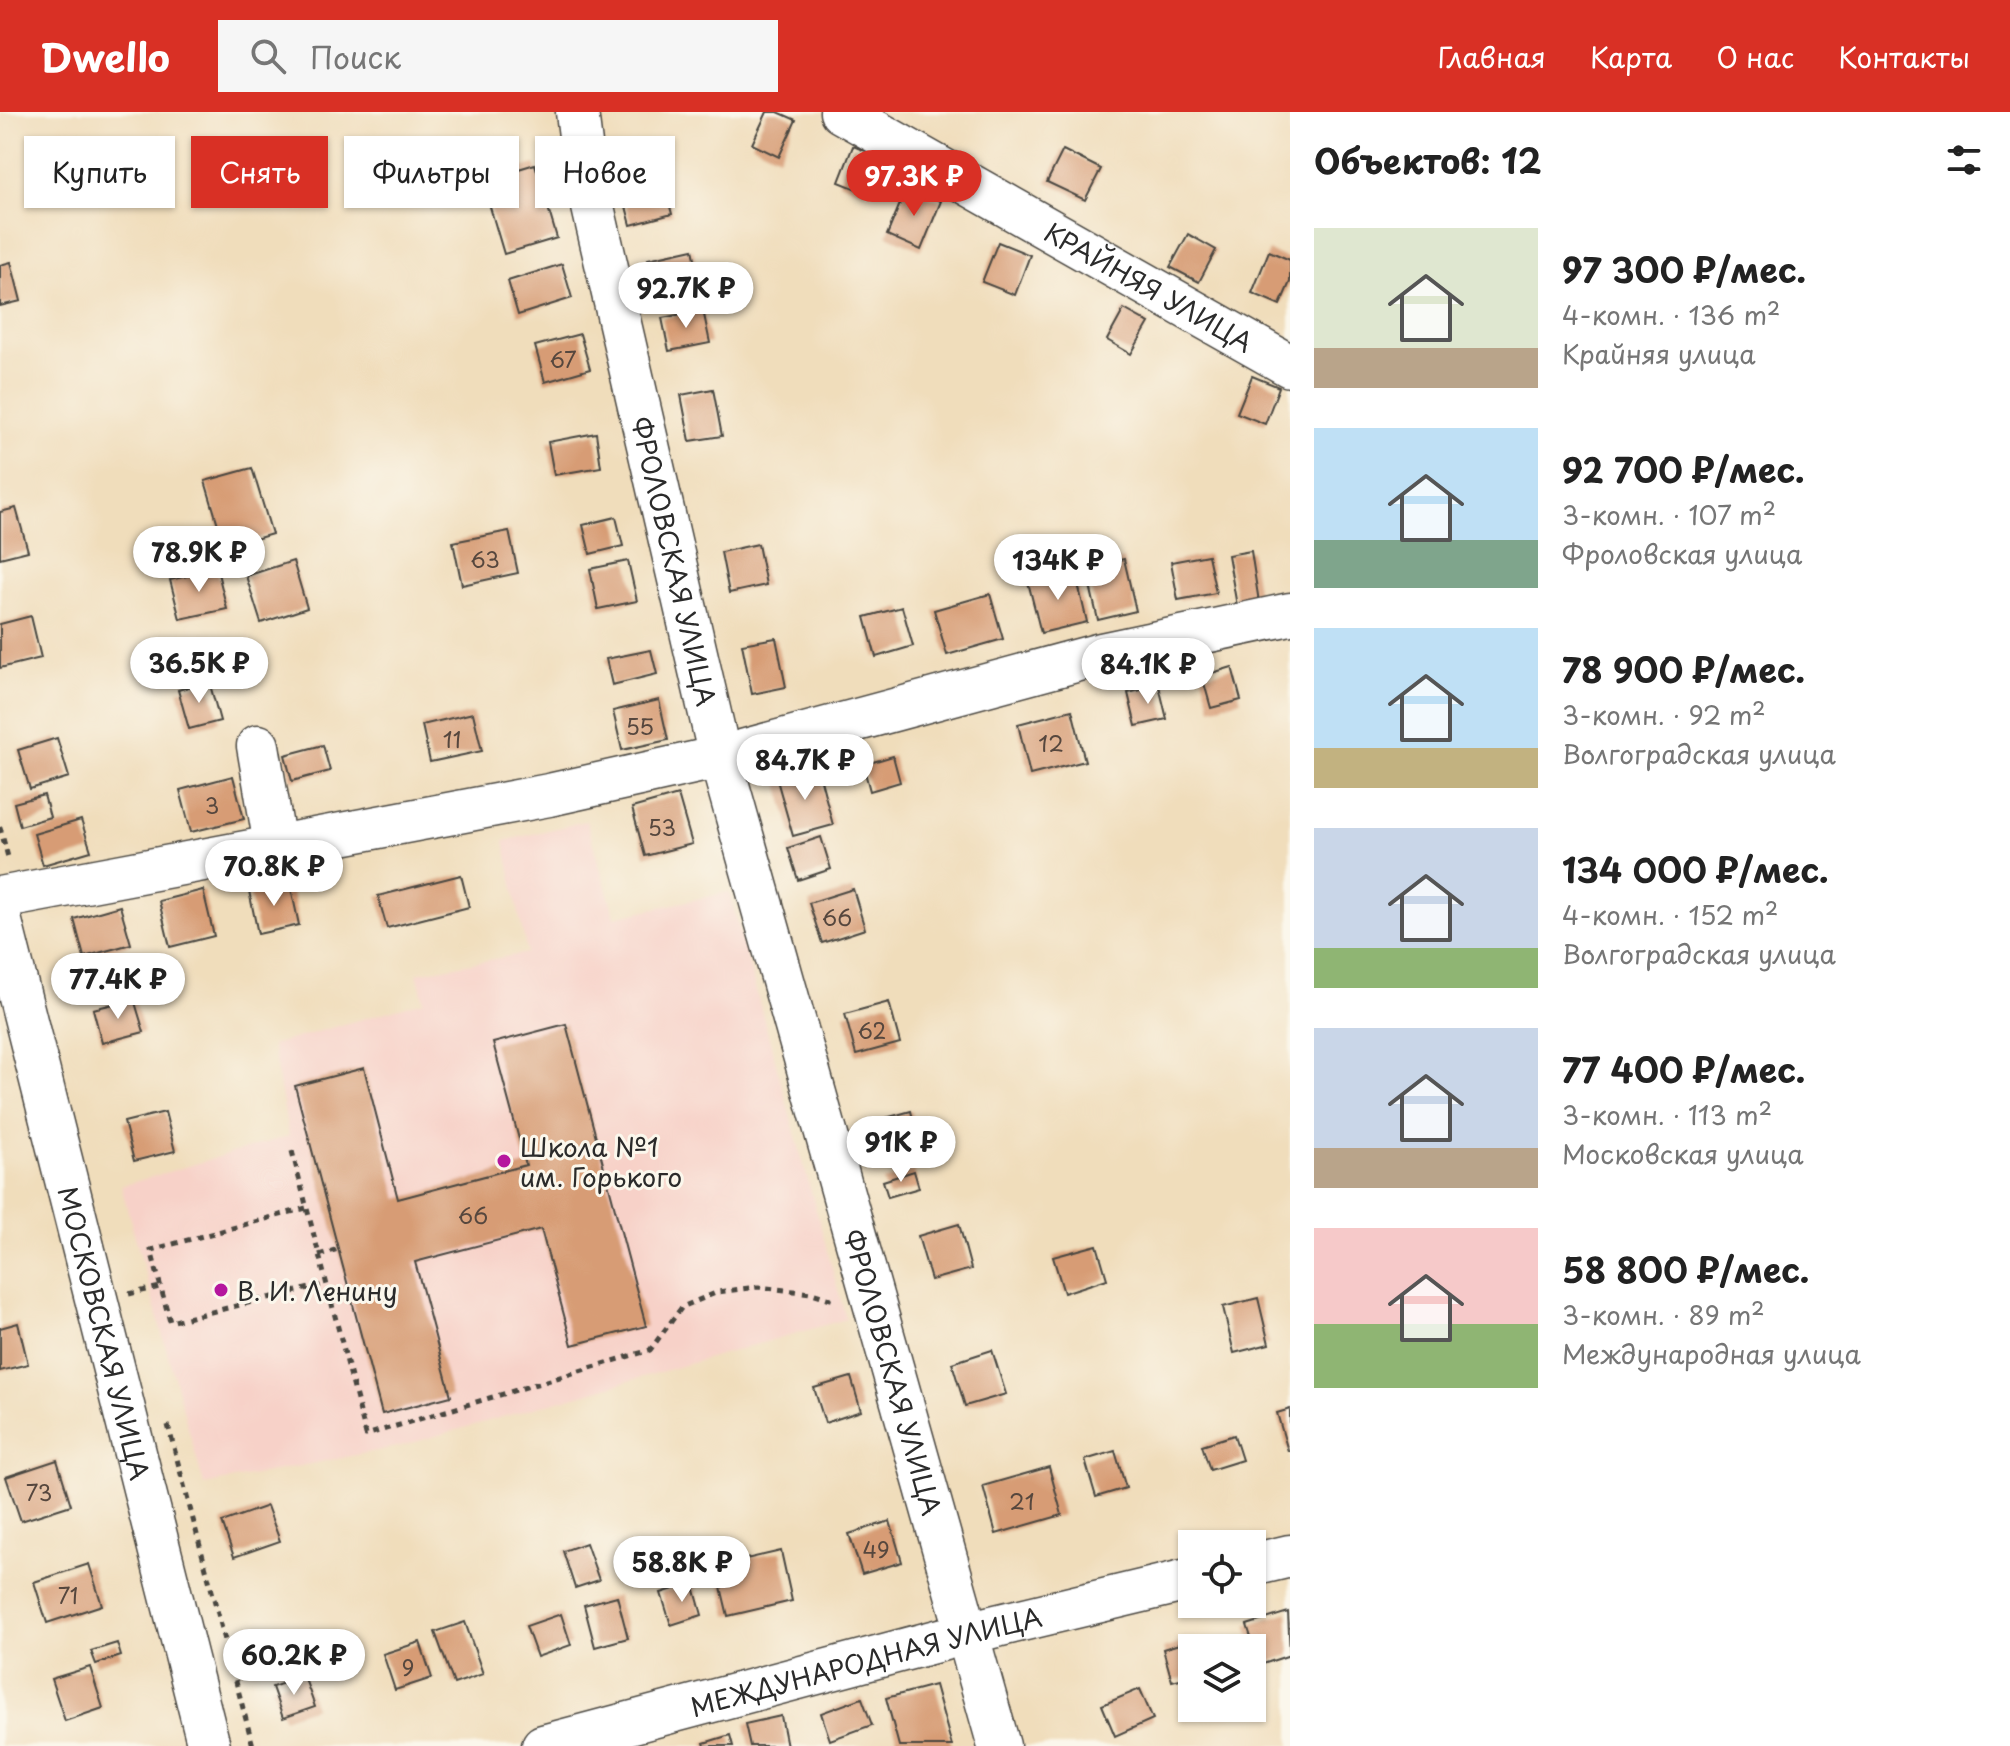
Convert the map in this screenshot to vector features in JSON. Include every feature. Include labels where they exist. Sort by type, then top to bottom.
[{"type":"street","name":"ФРОЛОВСКАЯ УЛИЦА","points":[[577,112],[584,168],[720,757],[999,1746]]},
{"type":"street","name":"КРАЙНЯЯ УЛИЦА","points":[[841,112],[1290,366]]},
{"type":"street","points":[[0,898],[549,795],[720,757],[1101,654],[1290,614]]},
{"type":"street","points":[[258,746],[275,845]]},
{"type":"street","name":"МОСКОВСКАЯ УЛИЦА","points":[[0,918],[209,1746]]},
{"type":"street","points":[[1266,1562],[1290,1556]]},
{"type":"street","name":"МЕЖДУНАРОДНАЯ УЛИЦА","points":[[543,1746],[967,1633],[1178,1582]]},
{"type":"path","points":[[292,1151],[366,1435],[650,1350],[682,1307],[718,1292],[758,1287],[812,1293],[878,1315]]},
{"type":"path","points":[[306,1208],[151,1250],[160,1287],[170,1322],[326,1284]]},
{"type":"path","points":[[319,1255],[338,1249]]},
{"type":"shaded area","name":"Школа №1 им. Горького","points":[[586,821],[615,917],[729,892],[846,1319],[401,1446],[204,1485],[121,1186],[289,1136],[272,1045],[424,1001],[417,973],[527,953],[504,841]]},
{"type":"building","points":[[767,112],[778,112],[796,120],[779,157],[752,144]]},
{"type":"building","points":[[853,146],[878,156],[864,192],[839,182]]},
{"type":"building","points":[[1063,150],[1101,169],[1085,200],[1047,182]]},
{"type":"building","points":[[535,164],[535,208],[548,208],[557,238],[504,254],[490,208],[519,208],[519,169]]},
{"type":"building","points":[[907,187],[941,201],[921,250],[887,235]]},
{"type":"building","points":[[626,208],[670,208],[672,214],[631,225]]},
{"type":"building","points":[[1188,234],[1216,250],[1199,282],[1170,267]]},
{"type":"building","points":[[998,242],[1030,255],[1015,295],[982,282]]},
{"type":"building","points":[[693,249],[701,287],[656,296],[648,259]]},
{"type":"building","points":[[1269,251],[1290,260],[1290,282],[1280,305],[1252,293]]},
{"type":"building","points":[[11,262],[21,301],[0,306],[0,265]]},
{"type":"building","points":[[562,264],[572,298],[518,315],[508,281]]},
{"type":"building","points":[[1124,309],[1149,323],[1131,354],[1107,340]]},
{"type":"building","points":[[703,310],[710,343],[669,351],[662,318]]},
{"type":"building","points":[[580,334],[590,369],[545,382],[535,346]]},
{"type":"building","points":[[1252,376],[1279,387],[1265,424],[1237,413]]},
{"type":"building","points":[[713,389],[722,436],[690,441],[681,395]]},
{"type":"building","points":[[596,433],[601,467],[554,475],[548,442]]},
{"type":"building","points":[[252,468],[272,534],[225,548],[205,481]]},
{"type":"building","points":[[16,508],[28,551],[0,558],[0,512]]},
{"type":"building","points":[[616,517],[623,546],[590,554],[583,525]]},
{"type":"building","points":[[509,531],[518,573],[462,585],[453,542]]},
{"type":"building","points":[[758,544],[766,585],[729,593],[721,552]]},
{"type":"building","points":[[1251,551],[1259,602],[1237,606],[1228,555]]},
{"type":"building","points":[[1208,555],[1216,593],[1178,600],[1171,562]]},
{"type":"building","points":[[1124,559],[1136,611],[1098,620],[1086,568]]},
{"type":"building","points":[[293,561],[307,608],[261,623],[246,576]]},
{"type":"building","points":[[628,561],[637,601],[598,609],[590,569]]},
{"type":"building","points":[[217,569],[227,609],[180,619],[170,580]]},
{"type":"building","points":[[1075,571],[1087,622],[1041,633],[1028,582]]},
{"type":"building","points":[[990,594],[1003,639],[947,655],[934,610]]},
{"type":"building","points":[[902,607],[913,646],[876,657],[865,617]]},
{"type":"building","points":[[31,616],[41,658],[0,668],[0,624]]},
{"type":"building","points":[[776,638],[786,687],[752,694],[742,644]]},
{"type":"building","points":[[651,650],[657,674],[612,685],[606,659]]},
{"type":"building","points":[[1232,667],[1241,700],[1211,708],[1202,676]]},
{"type":"building","points":[[209,681],[220,721],[189,729],[178,690]]},
{"type":"building","points":[[1159,686],[1167,719],[1136,726],[1128,693]]},
{"type":"building","points":[[659,700],[668,740],[622,750],[613,711]]},
{"type":"building","points":[[1072,710],[1085,761],[1030,775],[1018,724]]},
{"type":"building","points":[[473,713],[482,751],[430,762],[422,725]]},
{"type":"building","points":[[57,738],[69,777],[30,789],[18,750]]},
{"type":"building","points":[[323,745],[330,771],[292,781],[285,755]]},
{"type":"building","points":[[893,756],[900,782],[870,791],[863,765]]},
{"type":"building","points":[[818,769],[833,825],[793,836],[777,780]]},
{"type":"building","points":[[233,776],[244,819],[191,832],[180,790]]},
{"type":"building","points":[[44,795],[50,817],[20,826],[14,803]]},
{"type":"building","points":[[678,795],[692,844],[645,856],[632,808]]},
{"type":"building","points":[[81,820],[91,851],[43,865],[34,834]]},
{"type":"building","points":[[821,837],[831,869],[798,880],[788,848]]},
{"type":"building","points":[[461,875],[469,907],[387,928],[378,896]]},
{"type":"building","points":[[290,883],[299,925],[258,934],[249,891]]},
{"type":"building","points":[[853,889],[865,929],[822,943],[809,903]]},
{"type":"building","points":[[203,890],[214,936],[170,947],[159,901]]},
{"type":"building","points":[[120,906],[131,944],[84,957],[74,919]]},
{"type":"building","points":[[134,999],[144,1032],[102,1043],[93,1009]]},
{"type":"building","points":[[889,1002],[900,1043],[856,1055],[845,1014]]},
{"type":"building","points":[[566,1024],[646,1326],[572,1345],[541,1229],[415,1262],[451,1396],[382,1414],[295,1086],[364,1068],[398,1199],[526,1165],[493,1043]]},
{"type":"building","points":[[911,1111],[921,1151],[886,1161],[875,1121]]},
{"type":"building","points":[[165,1112],[175,1151],[134,1161],[124,1122]]},
{"type":"building","points":[[914,1171],[919,1188],[888,1197],[883,1181]]},
{"type":"building","points":[[959,1224],[971,1269],[931,1280],[918,1236]]},
{"type":"building","points":[[1097,1245],[1107,1279],[1064,1293],[1053,1257]]},
{"type":"building","points":[[1258,1298],[1269,1344],[1234,1353],[1223,1307]]},
{"type":"building","points":[[18,1323],[28,1364],[0,1371],[0,1328]]},
{"type":"building","points":[[992,1350],[1006,1394],[965,1406],[952,1363]]},
{"type":"building","points":[[851,1377],[861,1411],[825,1423],[814,1388]]},
{"type":"building","points":[[1290,1409],[1290,1451],[1288,1451],[1277,1413]]},
{"type":"building","points":[[1234,1435],[1242,1460],[1210,1470],[1202,1445]]},
{"type":"building","points":[[1115,1451],[1126,1488],[1096,1497],[1085,1460]]},
{"type":"building","points":[[57,1460],[71,1505],[21,1521],[6,1477]]},
{"type":"building","points":[[1049,1467],[1062,1515],[996,1534],[983,1486]]},
{"type":"building","points":[[267,1506],[280,1541],[234,1557],[222,1522]]},
{"type":"building","points":[[890,1521],[902,1562],[862,1574],[849,1534]]},
{"type":"building","points":[[586,1543],[599,1580],[575,1588],[563,1551]]},
{"type":"building","points":[[781,1551],[792,1601],[728,1616],[716,1566]]},
{"type":"building","points":[[89,1564],[102,1605],[47,1623],[34,1582]]},
{"type":"building","points":[[693,1583],[702,1615],[671,1625],[661,1593]]},
{"type":"building","points":[[617,1596],[628,1638],[595,1647],[584,1605]]},
{"type":"building","points":[[1288,1612],[1290,1655],[1266,1663],[1266,1634],[1250,1634],[1247,1625]]},
{"type":"building","points":[[561,1614],[571,1645],[537,1657],[526,1626]]},
{"type":"building","points":[[465,1622],[483,1674],[454,1684],[435,1632]]},
{"type":"building","points":[[420,1642],[432,1678],[395,1690],[383,1654]]},
{"type":"building","points":[[117,1643],[121,1656],[96,1664],[91,1651]]},
{"type":"building","points":[[1178,1644],[1178,1680],[1172,1681],[1163,1649]]},
{"type":"building","points":[[90,1667],[103,1708],[65,1721],[51,1679]]},
{"type":"building","points":[[304,1676],[315,1707],[283,1718],[272,1687]]},
{"type":"building","points":[[935,1685],[952,1746],[899,1746],[886,1698]]},
{"type":"building","points":[[1140,1689],[1153,1719],[1115,1736],[1102,1705]]},
{"type":"building","points":[[862,1698],[872,1725],[830,1740],[821,1713]]},
{"type":"building","points":[[781,1716],[787,1746],[750,1746],[745,1724]]},
{"type":"building","points":[[730,1735],[733,1746],[705,1746],[704,1743]]},
{"type":"place","name":"Школа №1 им. Горького","points":[[504,1161]]},
{"type":"place","name":"В. И. Ленину","points":[[221,1290]]}]
